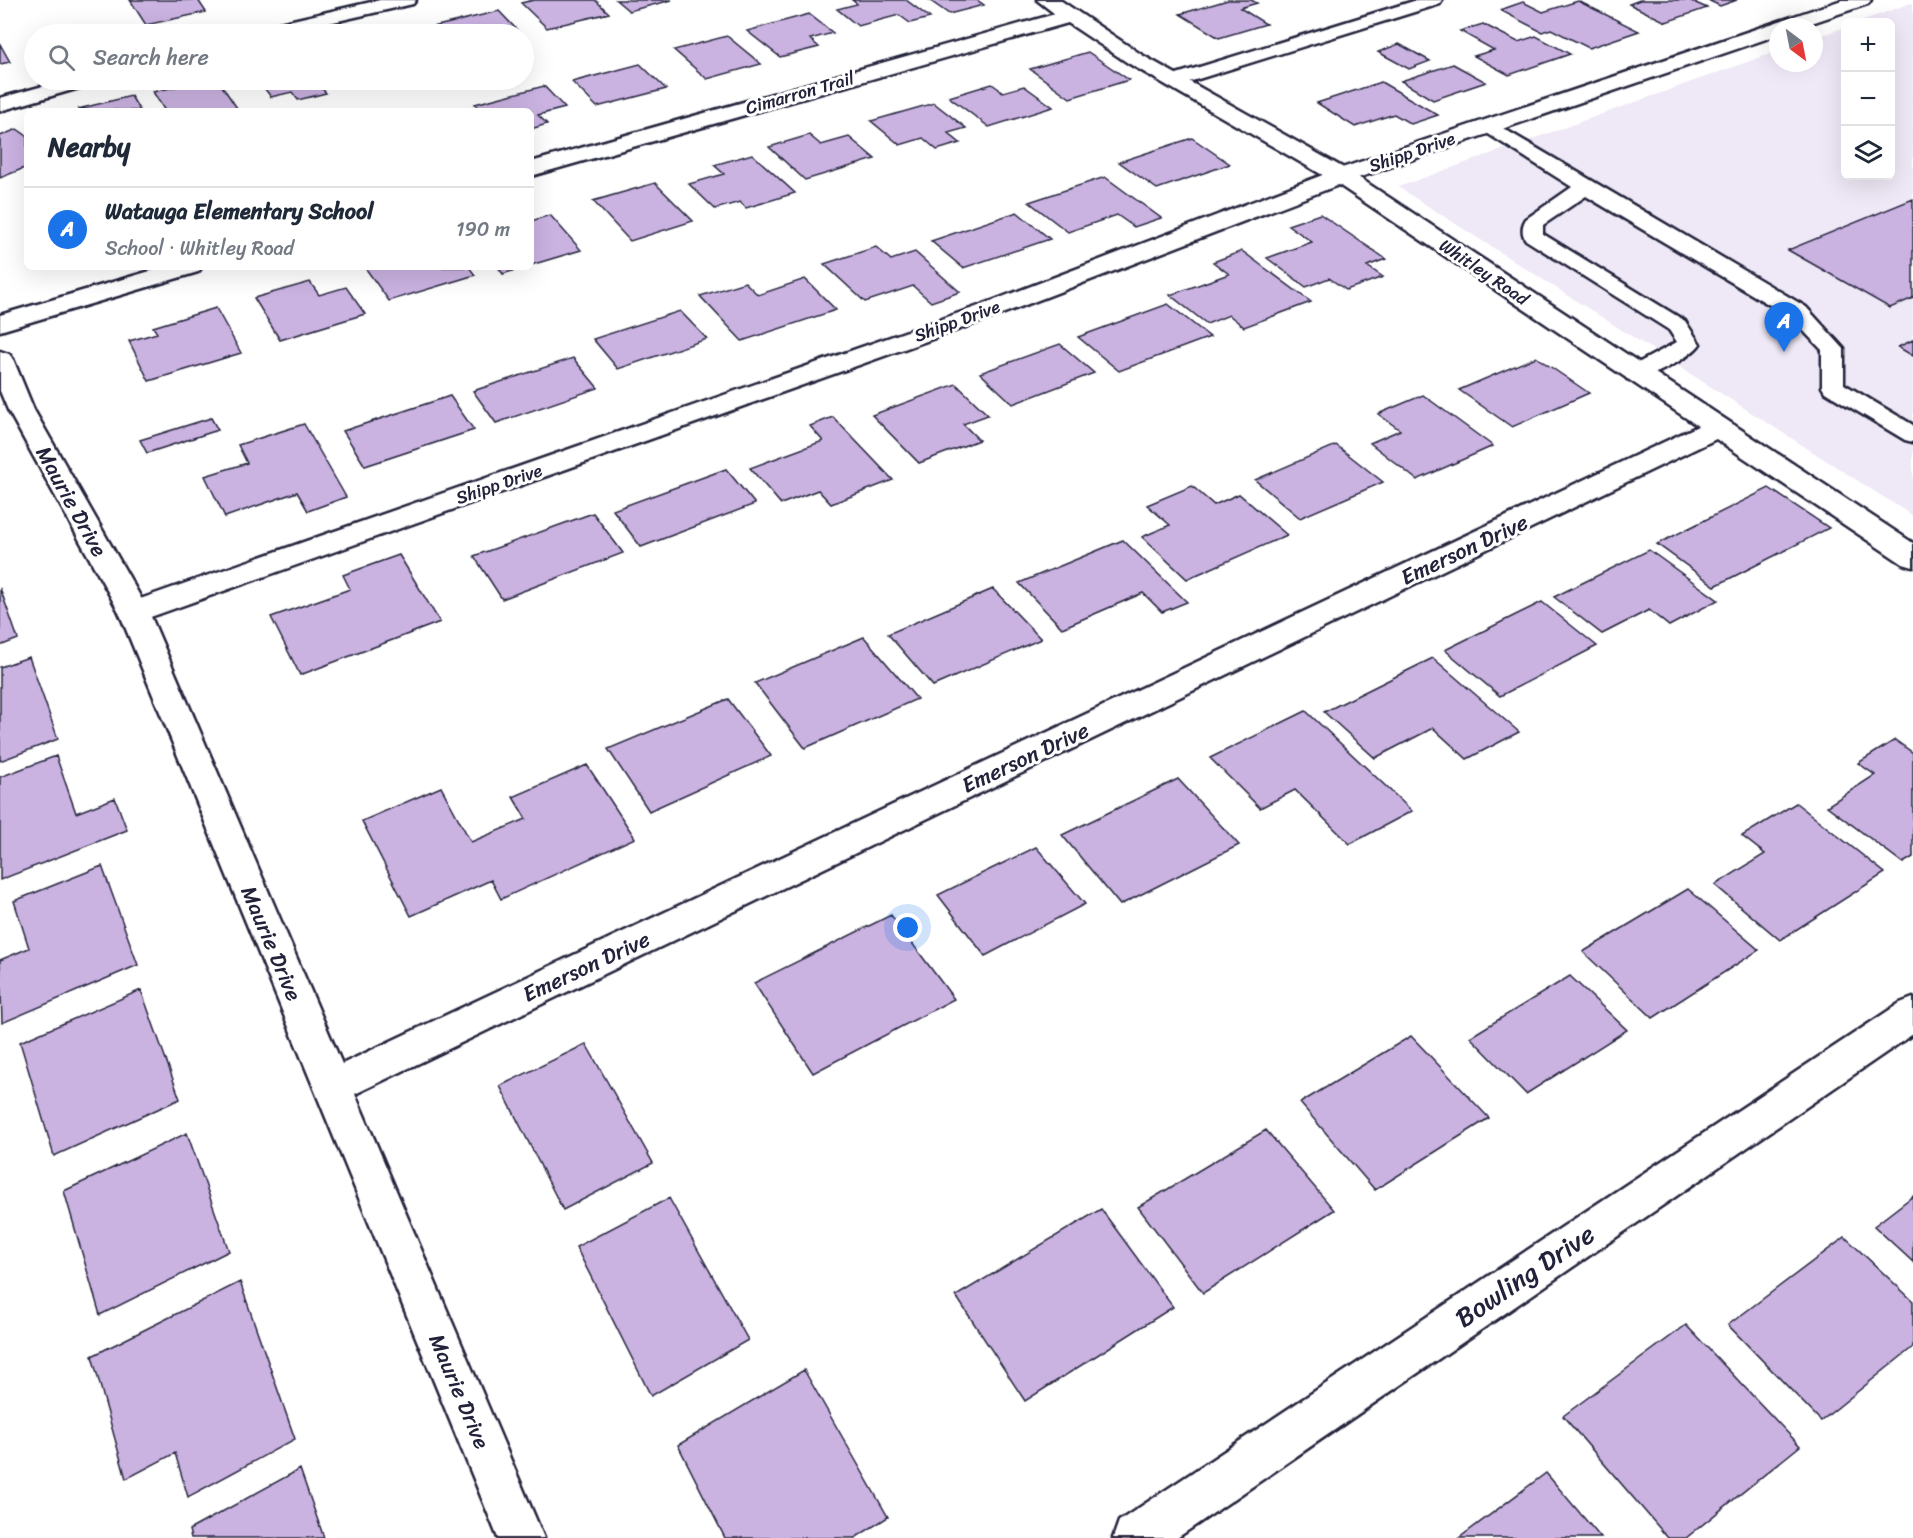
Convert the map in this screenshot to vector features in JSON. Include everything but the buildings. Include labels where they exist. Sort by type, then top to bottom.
[{"type":"street","points":[[300,24],[406,0]]},
{"type":"street","name":"Whitley Road","points":[[1047,0],[1173,81],[1341,176],[1635,374],[1913,557]]},
{"type":"street","name":"Shipp Drive","points":[[1808,18],[1861,0]]},
{"type":"street","name":"Cimarron Trail","points":[[534,168],[1069,16]]},
{"type":"street","name":"Shipp Drive","points":[[134,612],[985,312],[1341,176],[1769,31]]},
{"type":"street","points":[[0,105],[52,90]]},
{"type":"street","points":[[0,323],[180,270]]},
{"type":"street","name":"Maurie Drive","points":[[0,359],[21,410],[134,612],[521,1538]]},
{"type":"street","name":"Emerson Drive","points":[[332,1087],[1717,428]]},
{"type":"street","name":"Bowling Drive","points":[[1136,1538],[1913,1014]]},
{"type":"lane","points":[[1173,81],[1434,0]]},
{"type":"lane","points":[[1489,126],[1585,187],[1798,312],[1833,349],[1833,387],[1913,435]]},
{"type":"lane","points":[[1585,187],[1533,222],[1533,236],[1677,326],[1689,344],[1635,374]]},
{"type":"shaded area","points":[[1913,4],[1913,516],[1398,187],[1769,54],[1769,72],[1823,72],[1823,35],[1841,28],[1841,180],[1895,180],[1895,18],[1869,18]]},
{"type":"place","name":"Watauga Elementary School","points":[[1784,352]]}]
